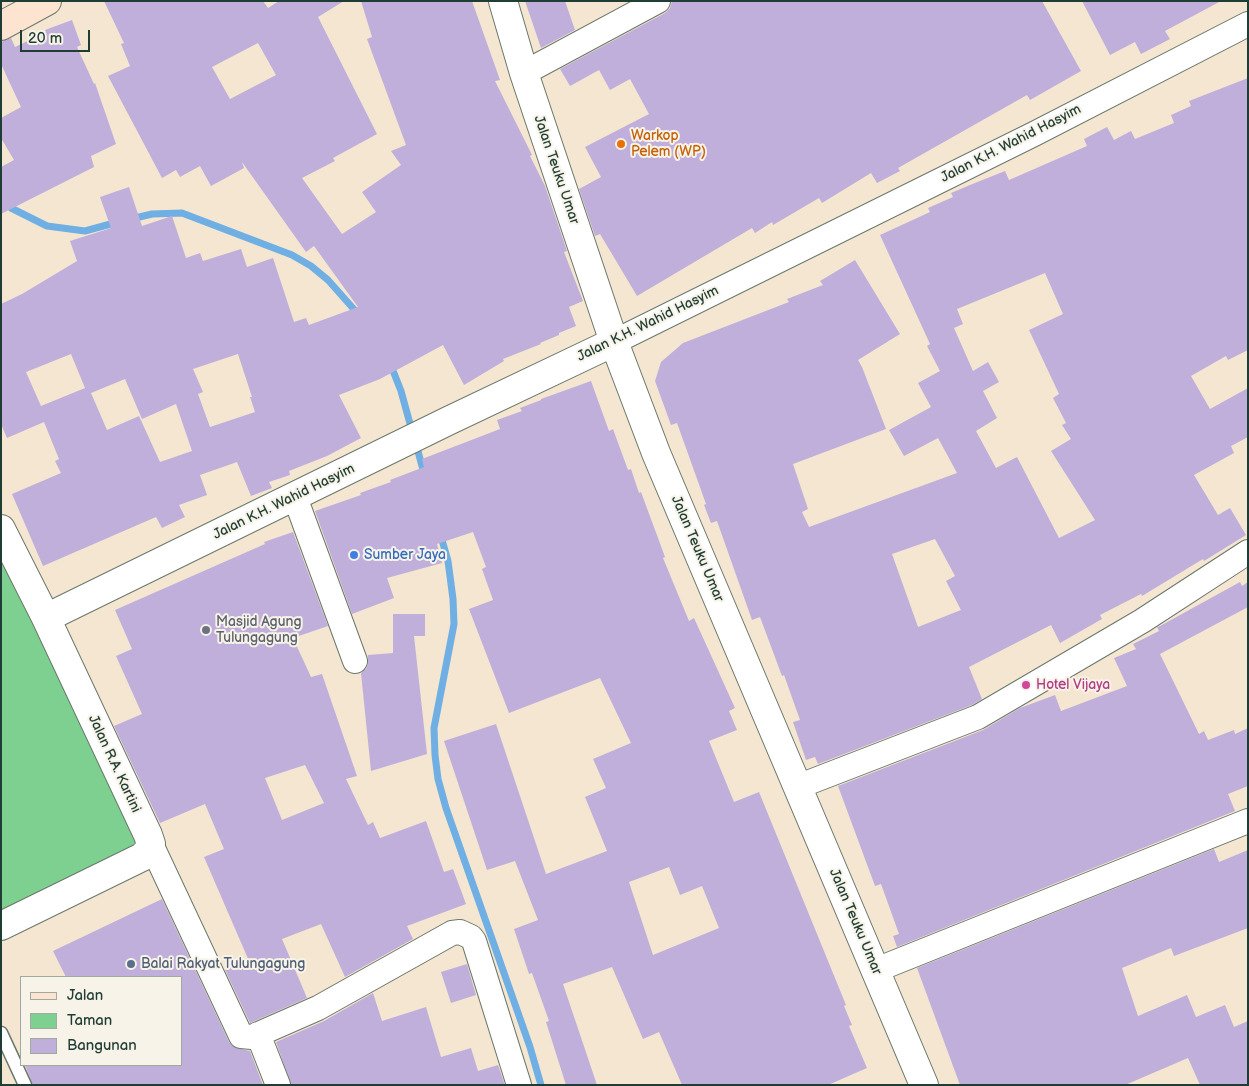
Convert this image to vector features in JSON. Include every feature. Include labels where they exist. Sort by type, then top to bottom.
[{"type":"main road","points":[[1,26],[31,5]]},
{"type":"street","name":"Jalan Teuku Umar","points":[[503,1],[524,74],[614,342],[656,453],[924,1085]]},
{"type":"street","points":[[524,74],[658,1]]},
{"type":"street","name":"Jalan K.H. Wahid Hasyim","points":[[46,618],[614,342],[1025,138],[1248,24]]},
{"type":"street","points":[[295,496],[355,661]]},
{"type":"street","name":"Jalan R.A. Kartini","points":[[1,529],[46,618],[151,844]]},
{"type":"street","points":[[797,787],[978,717],[1142,621],[1248,552]]},
{"type":"street","points":[[876,970],[1248,821]]},
{"type":"street","points":[[1,926],[142,856],[148,851],[151,844]]},
{"type":"street","points":[[151,844],[241,1036],[248,1038],[318,1008],[452,933],[460,932],[471,937],[474,941],[519,1085]]},
{"type":"street","points":[[258,1034],[278,1085]]},
{"type":"lane","points":[[1,1033],[25,1085]]},
{"type":"green space","points":[[1,539],[140,843],[1,914]]},
{"type":"building","points":[[104,1],[263,1],[268,8],[279,1],[344,1],[318,17],[377,134],[333,158],[335,161],[302,178],[342,234],[376,212],[362,192],[401,165],[391,151],[406,145],[367,39],[372,37],[361,1],[472,1],[500,80],[495,81],[532,155],[530,156],[545,186],[567,251],[564,252],[583,301],[569,307],[576,326],[559,333],[559,335],[541,344],[503,359],[504,361],[464,385],[443,345],[380,379],[339,395],[361,438],[327,456],[289,471],[290,475],[269,482],[272,488],[251,496],[237,462],[200,475],[207,495],[179,505],[185,517],[162,528],[156,517],[43,566],[12,494],[61,473],[55,461],[59,459],[44,422],[7,438],[1,424],[1,304],[22,294],[77,261],[70,241],[111,228],[100,197],[129,187],[142,226],[172,216],[186,258],[200,253],[203,261],[241,249],[247,267],[273,258],[294,322],[306,318],[309,325],[358,307],[314,246],[306,252],[242,162],[244,168],[211,186],[200,166],[180,177],[176,170],[162,178],[108,76],[130,66],[121,44],[124,43]],"holes":[[[258,43],[276,75],[230,99],[212,67]],[[71,354],[85,388],[41,406],[26,372]],[[238,354],[255,412],[210,427],[198,394],[203,392],[193,369]],[[125,379],[142,419],[176,404],[192,451],[160,462],[139,416],[107,430],[91,393]]]},
{"type":"building","points":[[525,1],[565,1],[575,30],[541,48]]},
{"type":"building","points":[[672,1],[1042,1],[1081,71],[1030,100],[1027,95],[898,168],[900,171],[877,183],[871,173],[822,203],[819,198],[773,225],[772,222],[755,233],[752,228],[637,296],[600,234],[595,236],[579,189],[601,177],[585,147],[649,114],[630,79],[610,90],[599,70],[570,86],[560,69],[665,13],[670,8]]},
{"type":"building","points":[[1082,1],[1221,1],[1165,31],[1170,39],[1141,54],[1135,42],[1110,55]]},
{"type":"building","points":[[72,20],[81,45],[77,47],[95,83],[116,144],[91,156],[94,167],[1,214],[1,167],[14,160],[1,138],[1,118],[21,107],[1,64],[1,42],[11,38],[15,47],[46,32],[45,30]]},
{"type":"building","points":[[1248,78],[1248,350],[1228,360],[1226,356],[1191,376],[1210,409],[1248,388],[1248,437],[1231,446],[1234,453],[1194,475],[1218,515],[1230,508],[1246,535],[1142,596],[1141,594],[1100,615],[1102,619],[1060,643],[1051,625],[969,667],[982,699],[972,705],[818,764],[815,757],[806,760],[793,722],[800,720],[784,675],[782,676],[760,617],[752,620],[717,521],[711,523],[704,505],[706,504],[677,423],[671,425],[655,381],[661,362],[683,343],[789,302],[787,299],[823,285],[820,281],[855,260],[900,334],[858,360],[886,429],[793,464],[808,509],[802,512],[809,527],[957,473],[938,438],[904,456],[889,430],[931,407],[918,383],[940,371],[927,346],[930,344],[880,235],[930,212],[928,208],[953,197],[951,193],[1005,171],[1009,180],[1087,146],[1084,139],[1107,127],[1114,140],[1131,131],[1135,139],[1174,123],[1171,115],[1191,106],[1189,101]],"holes":[[[1045,273],[1063,314],[1029,330],[1059,394],[1053,398],[1066,423],[1062,425],[1071,439],[1051,451],[1095,520],[1059,538],[1017,457],[996,468],[976,431],[997,418],[983,391],[999,382],[988,362],[973,371],[954,328],[963,324],[957,309]],[[935,539],[955,576],[946,581],[961,610],[918,627],[892,554]]]},
{"type":"building","points":[[591,381],[609,431],[613,429],[628,470],[631,469],[639,493],[641,492],[665,557],[663,558],[689,621],[694,618],[735,708],[729,711],[737,730],[709,741],[734,802],[759,792],[846,1005],[844,1006],[852,1025],[849,1026],[867,1068],[828,1085],[682,1085],[659,1032],[643,1039],[612,967],[563,984],[597,1085],[566,1085],[546,1022],[549,1021],[532,973],[529,974],[514,929],[538,920],[515,861],[487,870],[444,741],[496,724],[546,874],[607,851],[585,797],[606,788],[593,759],[631,743],[600,678],[509,713],[469,609],[493,600],[482,569],[486,567],[473,532],[437,544],[442,563],[387,578],[394,598],[352,614],[315,511],[361,495],[360,493],[424,467],[422,459],[500,429],[497,420],[522,411],[520,408]],"holes":[[[669,867],[680,895],[702,886],[719,928],[653,955],[629,882]]]},
{"type":"building","points":[[293,532],[328,626],[293,638],[311,677],[322,674],[357,776],[346,779],[368,825],[373,822],[380,838],[426,821],[444,872],[453,869],[466,904],[407,926],[413,939],[345,977],[321,924],[282,939],[307,998],[250,1023],[225,970],[249,961],[204,857],[224,849],[205,804],[160,823],[114,726],[142,714],[116,656],[132,649],[115,610],[265,544],[264,542]],"holes":[[[305,765],[324,803],[282,820],[265,778]]]},
{"type":"building","points":[[1240,582],[1242,586],[1248,582],[1248,607],[1160,654],[1199,734],[1204,731],[1208,740],[1234,730],[1235,734],[1248,728],[1248,786],[1228,794],[1235,811],[897,947],[893,936],[899,934],[881,884],[875,886],[838,786],[983,730],[1020,708],[1055,695],[1061,711],[1127,686],[1114,658],[1136,649],[1133,644],[1159,631],[1157,627]]},
{"type":"building","points":[[393,614],[425,614],[425,636],[414,636],[427,754],[371,771],[361,673],[368,664],[368,655],[393,653]]},
{"type":"building","points":[[1214,849],[1219,862],[1248,850],[1248,928],[1174,956],[1171,948],[1122,968],[1138,1016],[1187,995],[1196,1017],[1225,1005],[1234,1027],[1248,1021],[1248,1085],[1200,1085],[1188,1058],[1125,1085],[960,1085],[917,968]]},
{"type":"building","points":[[162,899],[229,1042],[234,1047],[250,1051],[263,1085],[33,1085],[25,1066],[182,1066],[182,976],[66,976],[53,951]]},
{"type":"building","points":[[467,964],[476,995],[451,1003],[441,972]]},
{"type":"building","points":[[373,993],[382,1021],[426,1007],[441,1057],[471,1048],[478,1071],[498,1065],[505,1085],[291,1085],[276,1042],[324,1021]]},
{"type":"waterway","points":[[6,204],[47,226],[85,231],[118,222]]},
{"type":"waterway","points":[[131,219],[152,214],[182,213],[292,255],[311,266],[328,280],[359,315]]},
{"type":"waterway","points":[[390,363],[401,391],[412,431]]},
{"type":"waterway","points":[[416,444],[425,477]]},
{"type":"waterway","points":[[440,533],[448,561],[454,624],[434,728],[438,779],[446,808],[530,1047],[541,1085]]},
{"type":"place","name":"Warkop Pelem (WP)","points":[[621,144]]},
{"type":"place","name":"Sumber Jaya","points":[[354,555]]},
{"type":"place","name":"Masjid Agung Tulungagung","points":[[206,630]]},
{"type":"place","name":"Hotel Vijaya","points":[[1026,685]]},
{"type":"place","name":"Balai Rakyat Tulungagung","points":[[131,964]]}]
